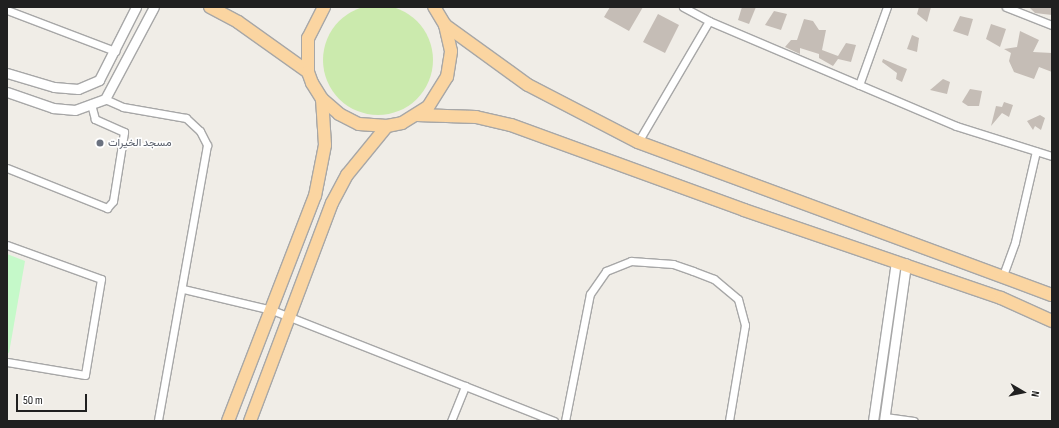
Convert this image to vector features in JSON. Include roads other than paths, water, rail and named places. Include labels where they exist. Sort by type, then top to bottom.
[{"type":"main road","points":[[210,7],[238,22],[308,72],[322,99],[339,114],[359,124],[388,126],[417,115],[476,117],[511,125],[744,210],[1001,298],[1052,321]]},
{"type":"main road","points":[[308,72],[308,38],[324,7]]},
{"type":"main road","points":[[417,115],[439,94],[447,77],[451,51],[445,25],[434,7]]},
{"type":"main road","points":[[445,25],[528,85],[638,142],[1052,296]]},
{"type":"main road","points":[[228,421],[315,196],[326,145],[322,99]]},
{"type":"main road","points":[[250,421],[332,203],[347,174],[388,126]]},
{"type":"street","points":[[7,73],[54,87],[78,89],[99,80],[136,7]]},
{"type":"street","points":[[7,92],[53,108],[75,110],[105,98],[154,7]]},
{"type":"street","points":[[683,7],[709,21],[956,126],[1052,156]]},
{"type":"street","points":[[859,85],[887,7]]},
{"type":"street","points":[[1006,7],[1052,25]]},
{"type":"street","points":[[7,10],[115,51]]},
{"type":"street","points":[[638,142],[709,21]]},
{"type":"street","points":[[105,98],[123,107],[186,118],[200,131],[207,145],[183,289],[158,421]]},
{"type":"street","points":[[7,168],[107,208],[113,201],[124,132],[95,119],[91,104]]},
{"type":"street","points":[[1002,278],[1015,242],[1036,151]]},
{"type":"street","points":[[7,244],[101,279],[85,375],[7,362]]},
{"type":"street","points":[[565,421],[590,294],[606,271],[619,264],[643,261],[673,264],[714,279],[738,299],[745,325],[729,421]]},
{"type":"street","points":[[901,263],[885,419],[914,421]]},
{"type":"street","points":[[873,421],[901,263]]},
{"type":"street","points":[[183,289],[272,310],[290,316],[554,421]]},
{"type":"street","points":[[451,421],[465,386]]},
{"type":"place","name":"مسجد الخيرات","points":[[100,143]]}]
